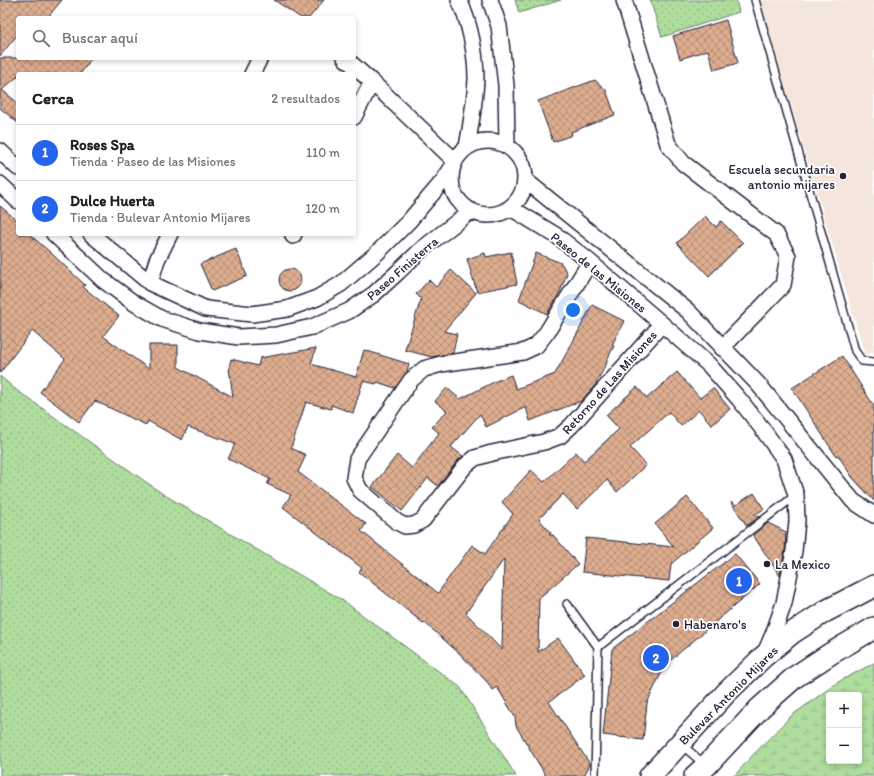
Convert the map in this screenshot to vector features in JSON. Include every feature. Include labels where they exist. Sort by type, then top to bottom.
[{"type":"main road","name":"Bulevar Antonio Mijares","points":[[650,776],[726,693],[792,633],[832,607],[874,586]]},
{"type":"main road","points":[[700,771],[760,708],[795,677],[874,628]]},
{"type":"street","points":[[460,0],[473,46],[476,77],[473,110],[467,146]]},
{"type":"street","points":[[490,0],[499,26],[502,48],[506,84],[507,146]]},
{"type":"street","points":[[624,0],[668,144],[683,163],[776,234],[788,256],[783,285],[722,348]]},
{"type":"street","points":[[253,72],[259,60]]},
{"type":"street","points":[[93,236],[150,283],[206,309],[252,314],[287,309],[317,298],[341,284],[378,252],[409,221],[443,181],[453,165],[460,153],[467,146],[480,141],[494,141],[507,146],[515,152],[521,160],[525,170],[525,180],[521,195],[511,208],[498,214],[484,216],[470,212],[458,201],[451,186],[453,165],[372,82],[347,60]]},
{"type":"street","points":[[356,113],[372,82]]},
{"type":"street","points":[[0,151],[16,166]]},
{"type":"street","name":"Paseo de las Misiones","points":[[525,180],[688,311],[759,386],[853,501],[874,515]]},
{"type":"street","points":[[0,184],[16,199]]},
{"type":"street","name":"Paseo de las Misiones","points":[[511,208],[557,236],[590,262],[709,366],[761,427],[784,459],[796,495],[797,520],[794,551],[784,603],[763,658]]},
{"type":"street","name":"Paseo Finisterra","points":[[56,236],[103,280],[134,303],[162,318],[200,331],[239,337],[276,334],[312,327],[349,311],[374,294],[422,249],[470,212]]},
{"type":"street","points":[[150,283],[157,260],[169,236]]},
{"type":"street","name":"Retorno de Las Misiones","points":[[590,262],[547,332],[536,346],[523,352],[441,364],[424,369],[411,380],[357,459],[354,478],[360,490],[397,522],[405,526],[414,526],[423,520],[465,466],[475,458],[544,442],[560,436],[571,426],[662,324]]},
{"type":"lane","points":[[755,0],[855,351],[862,361],[874,362]]},
{"type":"lane","points":[[598,646],[796,495]]},
{"type":"lane","points":[[567,604],[598,646],[595,776]]},
{"type":"lane","points":[[681,743],[700,771]]},
{"type":"shaded area","name":"Escuela secundaria antonio mijares","points":[[760,0],[874,0],[874,352],[865,355]]},
{"type":"green space","points":[[515,0],[561,0],[519,13]]},
{"type":"green space","points":[[650,0],[736,0],[739,12],[662,37]]},
{"type":"green space","points":[[0,376],[15,389],[163,494],[342,600],[460,687],[516,776],[0,776]]},
{"type":"green space","points":[[874,663],[874,776],[734,776],[791,716],[838,682]]},
{"type":"building","points":[[0,0],[62,0],[49,16],[16,16],[16,36],[0,56]]},
{"type":"building","points":[[274,0],[324,0],[311,16],[298,16]]},
{"type":"building","points":[[726,20],[738,63],[714,70],[708,50],[680,59],[673,36]]},
{"type":"building","points":[[0,58],[16,58],[16,60],[90,60],[82,72],[16,72],[16,78],[2,90],[16,101],[16,121],[0,108]]},
{"type":"building","points":[[595,80],[606,90],[615,115],[571,132],[572,135],[553,142],[538,101]]},
{"type":"building","points":[[0,206],[16,219],[16,236],[31,236],[85,285],[83,287],[119,316],[103,336],[149,369],[149,345],[178,345],[178,367],[233,397],[229,368],[231,359],[258,366],[260,358],[316,348],[311,364],[356,377],[364,350],[409,364],[407,372],[395,388],[377,382],[376,384],[363,381],[353,413],[331,405],[331,409],[306,402],[291,448],[306,455],[298,472],[366,524],[361,531],[438,593],[472,545],[485,554],[513,514],[502,502],[531,470],[544,482],[576,452],[584,461],[619,429],[606,415],[637,387],[647,398],[677,372],[700,398],[713,388],[730,409],[712,425],[699,410],[681,426],[669,412],[630,447],[646,465],[617,492],[607,480],[577,509],[563,494],[539,519],[551,533],[549,535],[553,535],[578,564],[539,598],[538,652],[558,638],[585,675],[549,702],[590,764],[584,776],[546,776],[516,726],[515,717],[497,687],[492,690],[488,683],[460,654],[424,622],[423,623],[359,572],[362,568],[283,507],[291,495],[267,484],[270,479],[228,459],[235,444],[188,427],[182,440],[148,421],[146,425],[95,401],[79,422],[40,392],[65,359],[32,331],[0,373]],"holes":[[[504,559],[502,650],[466,613]]]},
{"type":"building","points":[[705,216],[716,227],[721,221],[743,243],[709,276],[677,243]]},
{"type":"building","points":[[236,249],[247,276],[212,291],[200,264]]},
{"type":"building","points":[[511,252],[517,284],[477,292],[467,259],[485,253],[486,257]]},
{"type":"building","points":[[536,253],[561,263],[567,273],[560,292],[547,314],[519,300]]},
{"type":"building","points":[[290,269],[298,272],[301,280],[298,288],[290,291],[282,288],[279,280],[282,272]]},
{"type":"building","points":[[451,270],[476,293],[444,331],[457,334],[453,353],[432,357],[405,350],[421,299],[416,294],[429,280],[436,287]]},
{"type":"building","points":[[592,305],[624,321],[612,345],[614,346],[597,383],[581,401],[530,421],[526,407],[486,427],[480,414],[451,447],[463,456],[458,460],[438,486],[428,478],[402,511],[372,487],[397,455],[412,468],[439,433],[432,427],[447,411],[435,401],[447,388],[460,399],[511,375],[516,389],[555,374]]},
{"type":"building","points":[[842,356],[874,406],[874,501],[852,477],[838,455],[836,456],[792,388]]},
{"type":"building","points":[[754,493],[764,509],[754,515],[759,517],[747,526],[731,502],[736,505]]},
{"type":"building","points":[[687,497],[713,528],[671,564],[669,581],[582,572],[586,538],[674,547],[655,524]]},
{"type":"building","points":[[768,523],[786,532],[785,550],[780,576],[753,535]]},
{"type":"building","points":[[735,554],[760,584],[665,665],[647,703],[643,740],[603,735],[612,649]]},
{"type":"place","name":"Escuela secundaria antonio mijares","points":[[843,176]]},
{"type":"place","name":"La Mexico","points":[[767,564]]},
{"type":"place","name":"Roses Spa","points":[[739,581]]},
{"type":"place","name":"Habenaro's","points":[[676,624]]},
{"type":"place","name":"Dulce Huerta","points":[[656,658]]}]
